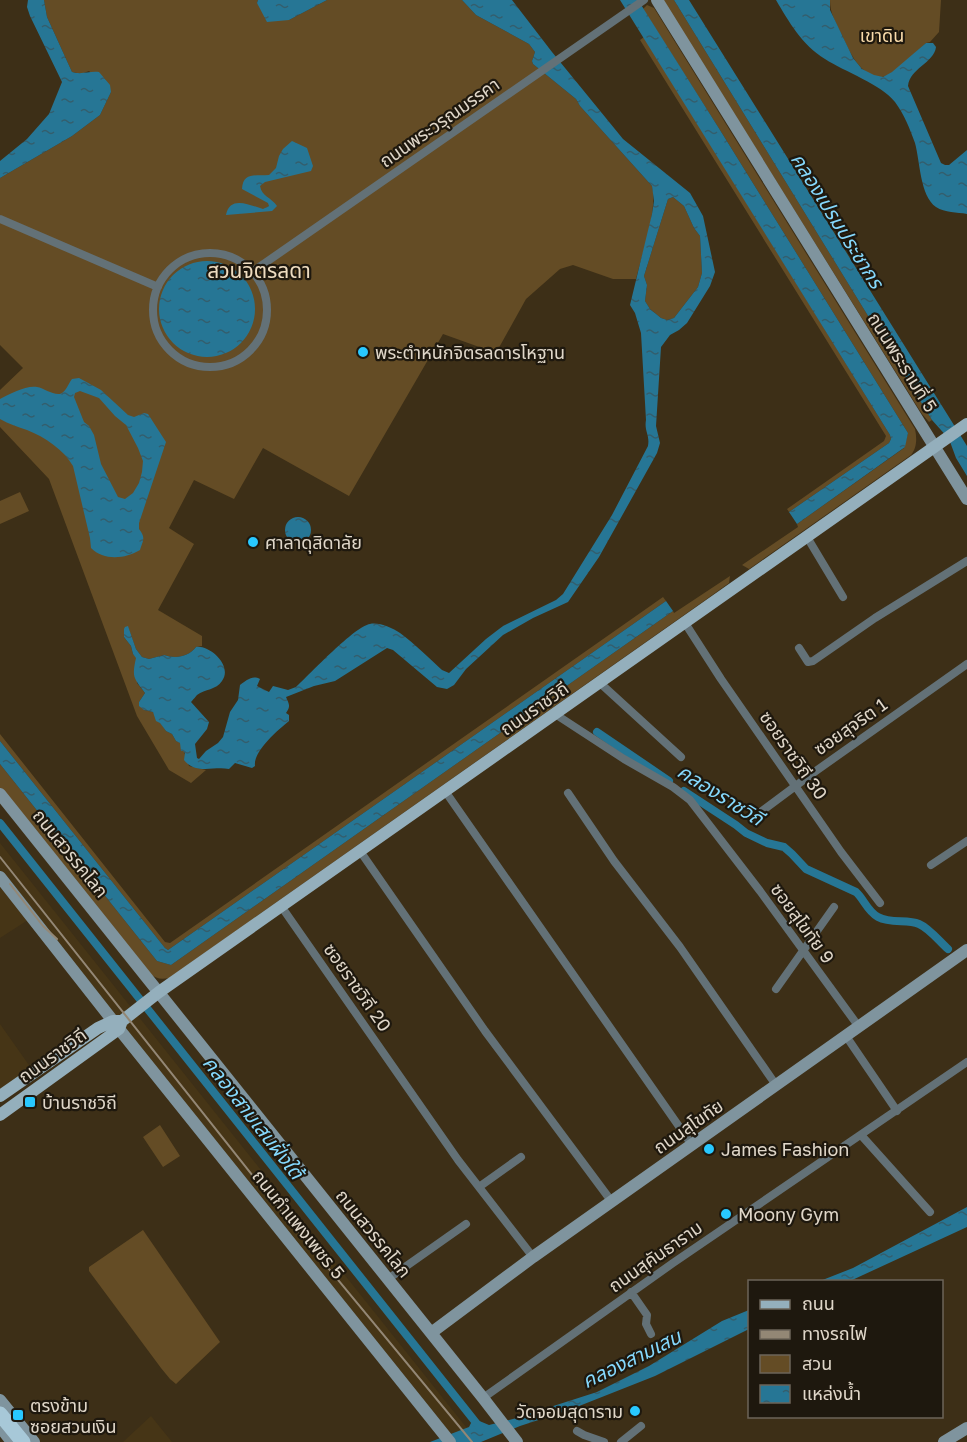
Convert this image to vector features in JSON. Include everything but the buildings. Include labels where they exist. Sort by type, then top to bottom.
[{"type":"highway","points":[[0,1415],[13,1442]]},
{"type":"highway","points":[[0,1415],[23,1442]]},
{"type":"main road","name":"ถนนราชวิถี","points":[[0,1115],[156,994],[964,427]]},
{"type":"main road","name":"ถนนราชวิถี","points":[[0,1096],[98,1028],[115,1024]]},
{"type":"main road","points":[[0,1105],[115,1024]]},
{"type":"street","name":"ถนนพระรามที่ 5","points":[[657,0],[967,499]]},
{"type":"street","name":"ถนนพระวรุณมรรคา","points":[[252,272],[643,1]]},
{"type":"street","points":[[0,219],[158,287]]},
{"type":"street","points":[[214,253],[242,262],[252,272],[261,284],[267,313],[262,332],[251,349],[226,364],[206,367],[187,362],[170,351],[155,326],[153,306],[158,287],[176,264],[185,258],[214,253]]},
{"type":"street","points":[[807,537],[843,597]]},
{"type":"street","points":[[799,648],[808,662],[813,661],[875,618],[967,561]]},
{"type":"street","name":"ซอยราชวิถี 30","points":[[685,623],[841,852],[880,903]]},
{"type":"street","name":"ซอยสุจริต 1","points":[[754,816],[967,664]]},
{"type":"street","points":[[600,683],[681,757]]},
{"type":"street","name":"ซอยสุโขทัย 9","points":[[555,714],[624,759],[673,787],[690,800],[859,1027]]},
{"type":"street","points":[[445,791],[692,1145]]},
{"type":"street","points":[[568,793],[614,861],[680,947],[776,1085]]},
{"type":"street","name":"ถนนสวรรคโลก","points":[[0,794],[156,994],[388,1279],[517,1442]]},
{"type":"street","points":[[931,865],[967,841]]},
{"type":"street","points":[[360,852],[485,1031],[612,1202]]},
{"type":"street","name":"ถนนกำแพงเพชร 5","points":[[0,877],[450,1442]]},
{"type":"street","name":"ซอยราชวิถี 20","points":[[281,906],[479,1187],[533,1257]]},
{"type":"street","points":[[776,989],[834,907]]},
{"type":"street","name":"ถนนสุโขทัย","points":[[431,1333],[533,1257],[967,950]]},
{"type":"street","points":[[846,1036],[897,1111]]},
{"type":"street","name":"ถนนสุคันธาราม","points":[[485,1400],[632,1292],[967,1062]]},
{"type":"street","points":[[861,1135],[930,1212]]},
{"type":"street","points":[[479,1187],[521,1158]]},
{"type":"street","points":[[388,1279],[466,1224]]},
{"type":"street","points":[[632,1292],[647,1315],[646,1324],[651,1334]]},
{"type":"street","points":[[0,1400],[34,1442]]},
{"type":"street","points":[[621,1442],[641,1426]]},
{"type":"street","points":[[0,1427],[13,1442]]},
{"type":"street","points":[[944,1442],[967,1428]]},
{"type":"street","points":[[577,1431],[604,1442]]},
{"type":"shaded area","points":[[0,843],[478,1442],[452,1442],[0,874]]},
{"type":"shaded area","points":[[0,885],[28,920],[0,938]]},
{"type":"shaded area","points":[[0,1024],[31,1068],[0,1089]]},
{"type":"shaded area","points":[[151,1416],[172,1442],[123,1442]]},
{"type":"green space","points":[[44,0],[258,0],[257,3],[289,20],[327,0],[462,0],[476,15],[529,44],[535,52],[533,64],[576,99],[652,186],[651,219],[636,279],[613,279],[573,265],[560,269],[526,299],[496,353],[443,334],[349,496],[263,448],[234,499],[194,480],[169,528],[194,544],[158,610],[202,636],[202,646],[182,656],[164,655],[149,659],[142,657],[136,649],[128,627],[124,637],[137,658],[137,683],[145,693],[139,702],[144,710],[153,712],[166,731],[181,743],[189,766],[206,770],[191,783],[169,770],[137,716],[49,479],[0,427],[0,390],[23,368],[0,345],[0,178],[72,136],[100,115],[111,92],[89,71],[81,74],[72,72],[47,17]]},
{"type":"green space","points":[[663,0],[674,0],[932,420],[929,422],[922,414]]},
{"type":"green space","name":"เขาดิน","points":[[830,0],[941,0],[939,32],[930,42],[887,76],[874,76],[867,73],[856,62],[834,18]]},
{"type":"green space","points":[[647,5],[654,8],[916,432],[915,446],[911,455],[749,569],[742,565],[798,527],[797,524],[904,448],[908,433],[643,9]]},
{"type":"green space","points":[[644,37],[890,435],[889,443],[789,512],[787,509],[884,441],[886,436],[640,40]]},
{"type":"green space","points":[[673,197],[684,206],[700,236],[702,273],[698,287],[674,318],[667,320],[650,309],[645,301],[647,285],[644,276],[668,199]]},
{"type":"green space","points":[[20,492],[29,511],[0,524],[0,501]]},
{"type":"green space","points":[[730,576],[729,583],[169,978],[156,978],[140,964],[0,788],[0,764],[157,961],[171,965],[673,611],[674,613]]},
{"type":"green space","points":[[663,597],[666,601],[168,950],[0,741],[0,734],[165,942],[170,943]]},
{"type":"green space","points":[[160,1125],[180,1156],[163,1167],[143,1137]]},
{"type":"green space","points":[[143,1230],[220,1342],[176,1384],[161,1368],[89,1271],[89,1267]]},
{"type":"water","points":[[28,0],[44,0],[47,17],[72,72],[99,72],[110,85],[111,92],[100,115],[72,136],[0,178],[0,161],[27,139],[49,114],[62,82],[30,16],[27,7]]},
{"type":"water","points":[[258,0],[327,0],[289,20],[267,22],[257,3]]},
{"type":"water","points":[[462,0],[512,0],[623,139],[690,193],[703,216],[715,272],[710,286],[687,323],[670,335],[661,347],[656,426],[660,443],[657,453],[599,557],[568,602],[503,635],[466,669],[454,685],[447,689],[437,687],[393,650],[387,648],[335,681],[286,697],[289,709],[286,713],[289,715],[289,721],[262,748],[252,768],[235,763],[229,769],[199,769],[184,760],[185,753],[181,751],[180,743],[156,721],[153,712],[139,706],[145,693],[134,677],[136,658],[124,637],[125,627],[128,626],[136,649],[142,657],[149,659],[164,655],[181,656],[196,647],[202,647],[213,653],[222,663],[225,675],[222,681],[217,686],[197,695],[191,702],[209,722],[207,729],[195,744],[199,759],[223,737],[230,712],[238,700],[240,685],[254,678],[260,679],[257,686],[269,692],[273,686],[288,690],[296,687],[344,641],[370,624],[389,627],[400,633],[442,670],[449,673],[503,626],[556,600],[563,594],[612,515],[648,446],[641,333],[630,305],[652,214],[654,201],[652,186],[576,99],[533,64],[535,52],[529,44],[476,15]],"holes":[[[673,197],[684,206],[700,236],[702,273],[698,287],[674,318],[667,320],[650,309],[645,301],[647,285],[644,276],[668,199]]]},
{"type":"water","points":[[620,0],[638,0],[908,433],[905,447],[797,524],[789,512],[889,443],[890,435]]},
{"type":"water","points":[[674,0],[689,0],[967,446],[967,476],[956,458],[949,439],[932,420]]},
{"type":"water","points":[[776,0],[830,0],[830,10],[853,58],[862,69],[874,75],[883,77],[926,43],[933,43],[936,47],[934,53],[913,75],[908,86],[941,163],[949,165],[967,150],[967,214],[943,210],[931,202],[921,178],[915,143],[895,102],[872,84],[833,64],[809,47]]},
{"type":"water","points":[[292,141],[307,148],[313,166],[311,171],[265,182],[260,186],[277,206],[272,211],[226,215],[228,209],[236,203],[263,209],[269,206],[268,203],[242,189],[243,184],[247,177],[269,175],[276,168],[283,149]]},
{"type":"water","points":[[207,261],[225,265],[241,275],[251,291],[255,309],[251,327],[241,343],[225,353],[207,357],[189,353],[173,343],[163,327],[159,309],[163,291],[173,275],[189,265]]},
{"type":"water","points":[[79,378],[101,390],[128,415],[134,417],[144,413],[148,414],[166,442],[139,523],[143,537],[140,550],[128,555],[108,557],[91,548],[73,466],[65,455],[41,436],[0,419],[0,399],[28,387],[60,394],[72,379]],"holes":[[[80,391],[99,398],[126,425],[143,461],[139,483],[133,493],[125,499],[118,497],[101,464],[94,435],[84,422],[74,397],[75,393]]]},
{"type":"water","points":[[298,517],[307,521],[311,530],[307,539],[298,543],[289,539],[285,530],[289,521]]},
{"type":"water","points":[[666,601],[673,611],[171,965],[157,961],[0,764],[0,741],[168,950]]},
{"type":"water","points":[[967,1207],[967,1227],[852,1280],[823,1280],[853,1268]]},
{"type":"water","points":[[748,1310],[748,1330],[655,1376],[481,1442],[430,1442],[469,1427],[472,1421],[477,1420],[489,1425],[597,1392],[649,1366],[722,1321]]},
{"type":"waterway","name":"คลองราชวิถี","points":[[597,732],[669,781]]},
{"type":"waterway","name":"คลองราชวิถี","points":[[684,791],[746,833],[767,843],[784,847],[806,869],[856,892],[871,912],[878,917],[919,924],[948,949]]},
{"type":"waterway","name":"คลองสามเสนฝั่งใต้","points":[[0,823],[481,1429]]},
{"type":"railway","points":[[0,857],[272,1200],[472,1442]]},
{"type":"railway","points":[[10,884],[43,926],[57,939]]},
{"type":"place","name":"พระตำหนักจิตรลดารโหฐาน","points":[[363,352]]},
{"type":"place","name":"ศาลาดุสิดาลัย","points":[[253,542]]},
{"type":"place","name":"บ้านราชวิถี","points":[[30,1102]]},
{"type":"place","name":"James Fashion","points":[[709,1149]]},
{"type":"place","name":"Moony Gym","points":[[726,1214]]},
{"type":"place","name":"วัดจอมสุดาราม","points":[[635,1411]]},
{"type":"place","name":"ตรงข้าม ซอยสวนเงิน","points":[[18,1415]]},
{"type":"district","name":"สวนจิตรลดา","points":[[259,270]]},
{"type":"water label","name":"คลองเปรมประชากร","points":[[838,220]]},
{"type":"water label","name":"คลองสามเสน","points":[[631,1358]]}]
